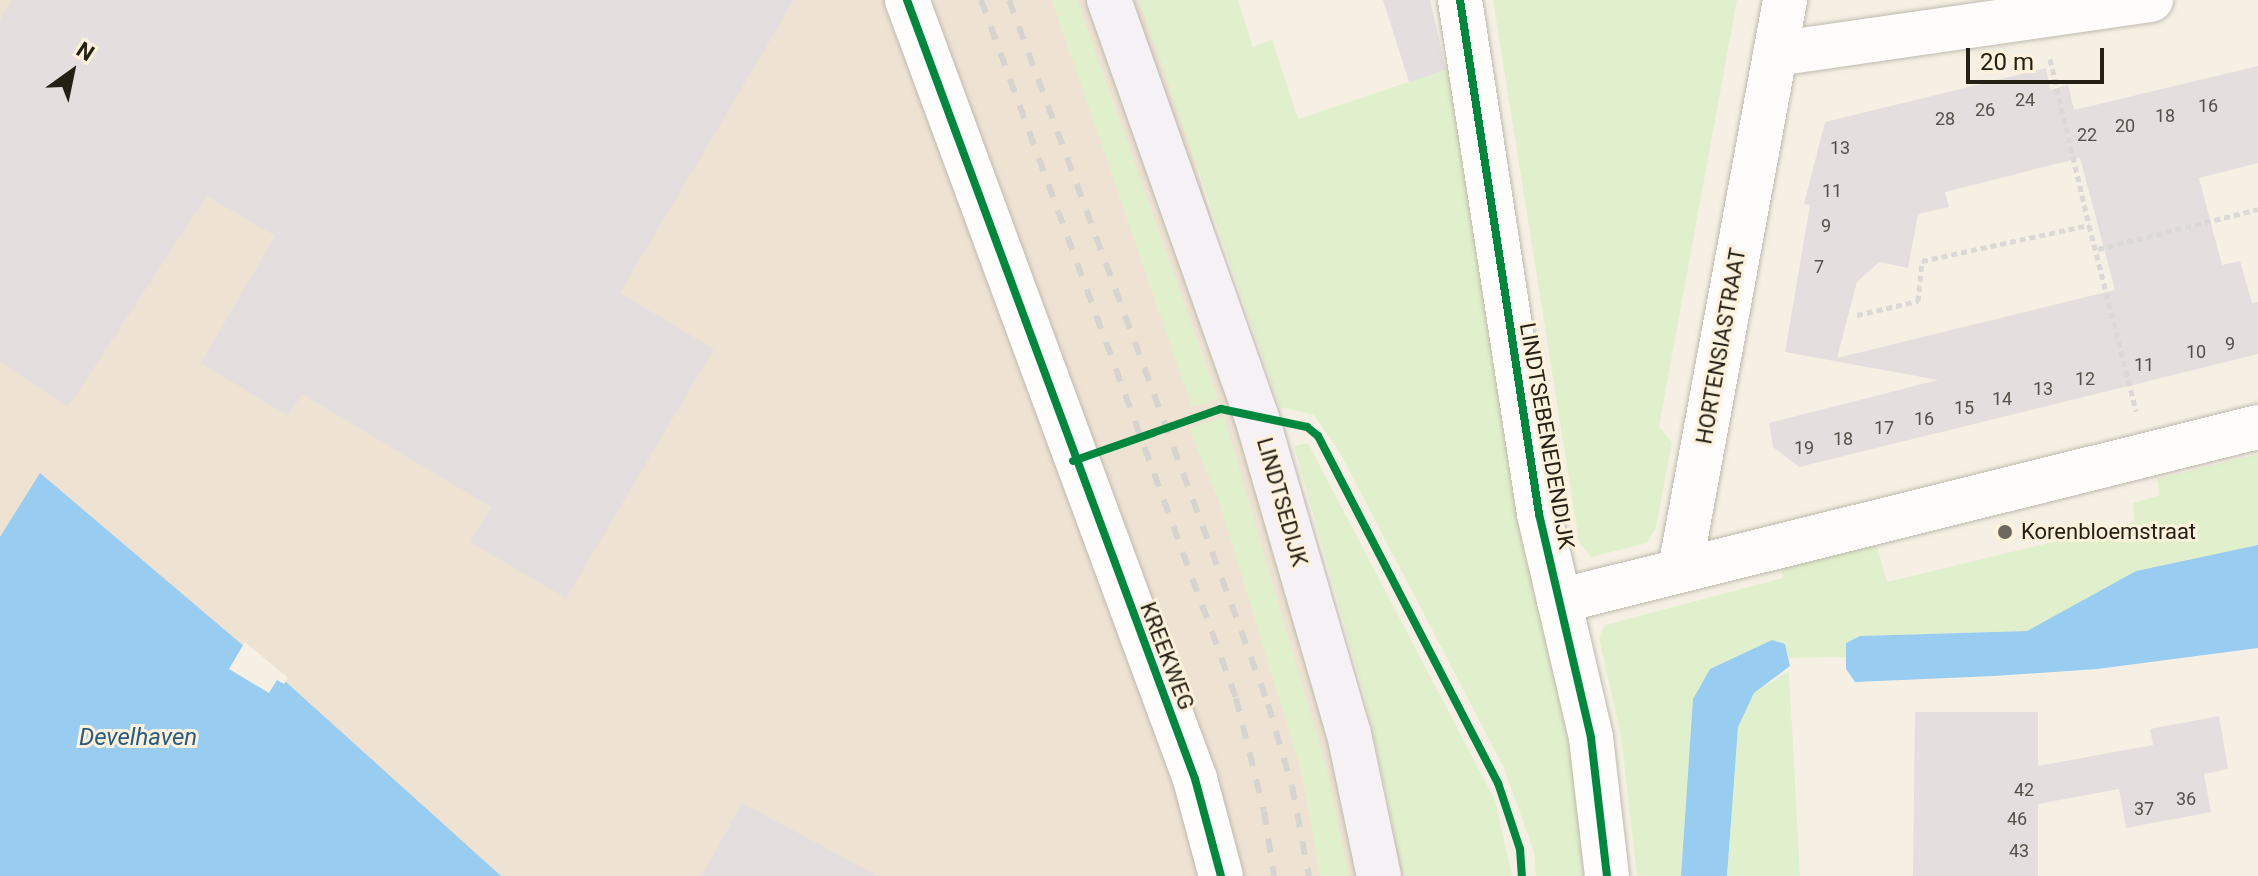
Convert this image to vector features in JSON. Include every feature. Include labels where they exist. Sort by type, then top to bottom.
[{"type":"main road","name":"LINDTSEDIJK","points":[[1109,0],[1257,418],[1349,734],[1379,876]]},
{"type":"street","name":"KREEKWEG","points":[[907,0],[1195,779],[1221,876]]},
{"type":"street","name":"LINDTSEBENEDENDIJK","points":[[1460,0],[1539,514],[1595,764],[1607,876]]},
{"type":"street","name":"HORTENSIASTRAAT","points":[[1680,569],[1785,0]]},
{"type":"street","points":[[1775,54],[2151,0]]},
{"type":"street","points":[[1559,601],[2258,427]]},
{"type":"path","points":[[2056,13],[2046,43],[2147,456]]},
{"type":"path","points":[[2098,249],[2258,209]]},
{"type":"path","points":[[1857,315],[1918,301],[1922,261],[2089,225]]},
{"type":"shaded area","points":[[0,0],[1147,0],[1406,876],[0,876]]},
{"type":"green space","points":[[1052,0],[1077,0],[1218,399],[1192,407]]},
{"type":"green space","points":[[1139,0],[1238,0],[1253,47],[1272,39],[1298,119],[1450,68],[1565,699],[1588,876],[1536,876],[1534,852],[1503,766],[1339,451],[1314,415],[1280,407]]},
{"type":"green space","points":[[1493,0],[1737,0],[1659,427],[1672,442],[1656,528],[1647,543],[1591,557],[1579,542]]},
{"type":"green space","points":[[1224,417],[1326,766],[1349,876],[1320,876],[1302,773],[1219,501],[1189,428]]},
{"type":"green space","points":[[1308,443],[1495,800],[1512,876],[1404,876],[1365,697],[1294,446]]},
{"type":"green space","points":[[2258,454],[2258,545],[2136,571],[2027,631],[1860,636],[1846,643],[1846,657],[1789,658],[1785,644],[1772,640],[1710,669],[1693,699],[1681,876],[1637,876],[1621,737],[1599,638],[1605,625],[1783,578],[1781,566],[1876,542],[1887,582],[2135,522],[2133,503],[2160,495],[2157,479]]},
{"type":"green space","points":[[1789,671],[1800,876],[1727,876],[1738,727],[1754,693]]},
{"type":"water","name":"Develhaven","points":[[40,473],[286,682],[501,876],[0,876],[0,537]]},
{"type":"water","points":[[2258,545],[2258,648],[2097,669],[1994,676],[1855,682],[1846,669],[1846,643],[1860,636],[2027,631],[2136,571]]},
{"type":"water","points":[[1772,640],[1785,644],[1790,666],[1754,693],[1738,727],[1727,876],[1681,876],[1693,699],[1710,669]]},
{"type":"pier","points":[[245,642],[288,678],[284,684],[277,680],[269,693],[229,669]]},
{"type":"building","points":[[12,0],[794,0],[620,293],[714,349],[566,598],[470,542],[491,507],[302,394],[288,416],[201,363],[275,236],[207,196],[68,407],[0,361],[0,20]]},
{"type":"building","points":[[1383,0],[1430,0],[1446,70],[1409,82]]},
{"type":"building","points":[[2258,66],[2258,163],[2199,178],[2222,265],[2240,261],[2252,303],[2258,302],[2258,354],[1799,467],[1773,447],[1769,423],[1938,380],[1785,352],[1810,205],[1804,204],[1825,122],[2046,68],[2050,90],[2068,85],[2074,110]],"holes":[[[2080,158],[2115,290],[1837,358],[1857,282],[1879,262],[1908,268],[1918,214],[1949,207],[1945,192]]]},
{"type":"building","points":[[1915,712],[2038,712],[2038,766],[2153,745],[2150,729],[2219,716],[2228,769],[2204,774],[2211,812],[2126,828],[2119,789],[2038,804],[2038,876],[1913,876]]},
{"type":"building","points":[[742,803],[878,876],[702,876]]},
{"type":"railway","points":[[981,0],[1236,698],[1264,811],[1274,876]]},
{"type":"railway","points":[[1009,0],[1268,704],[1292,786],[1309,876]]},
{"type":"cycle path","points":[[907,0],[1195,779],[1221,876]]},
{"type":"cycle path","points":[[1460,0],[1539,514],[1591,738],[1607,876]]},
{"type":"cycle path","points":[[1073,461],[1221,409],[1307,427],[1318,436],[1498,783],[1520,849],[1522,876]]},
{"type":"place","name":"Korenbloemstraat","points":[[2005,532]]}]
